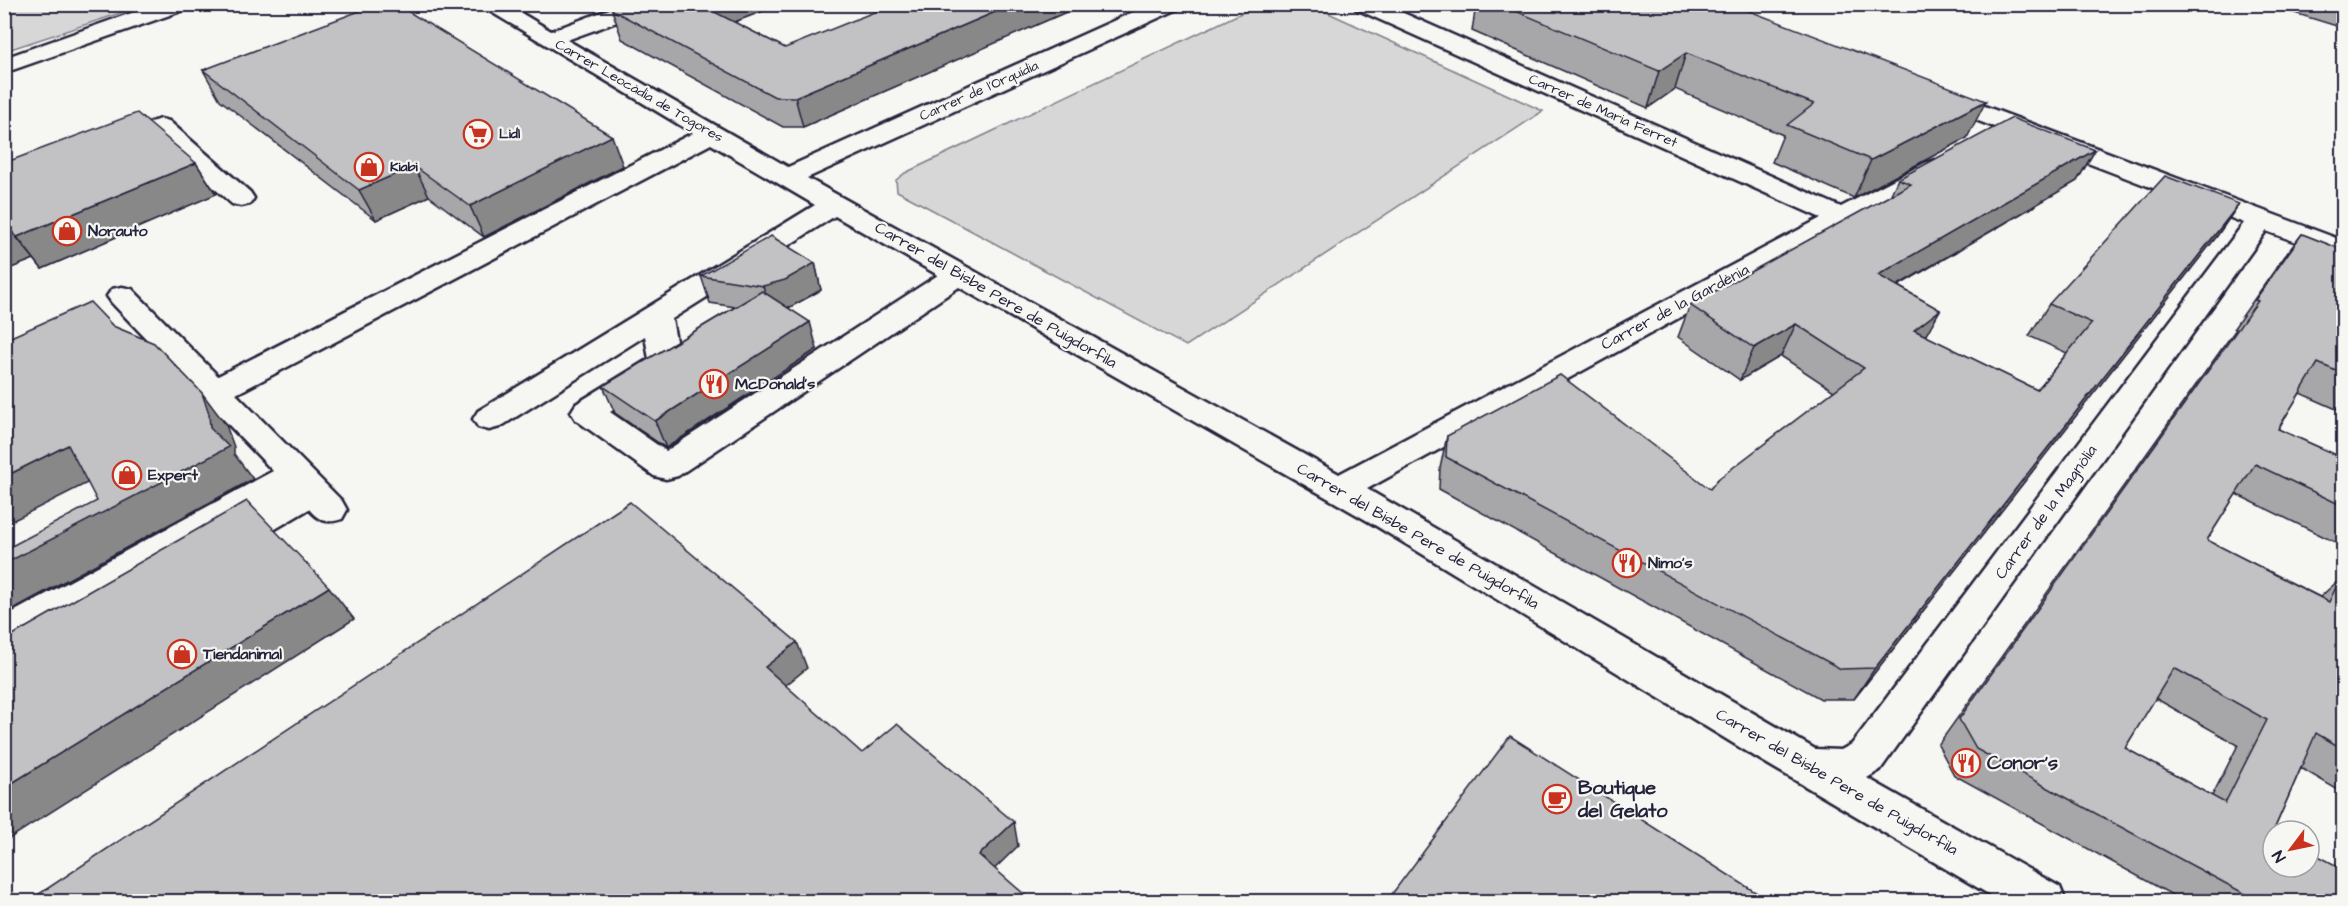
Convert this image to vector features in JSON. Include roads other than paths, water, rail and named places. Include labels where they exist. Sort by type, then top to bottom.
[{"type":"street","points":[[4,66],[178,4]]},
{"type":"street","name":"Carrer Leocàdia de Togores","points":[[489,4],[788,177]]},
{"type":"street","points":[[550,39],[645,4]]},
{"type":"street","name":"Carrer de Maria Ferret","points":[[1364,4],[1841,217]]},
{"type":"street","name":"Carrer de l'Orquídia","points":[[788,177],[1166,5]]},
{"type":"street","points":[[1915,88],[2343,251]]},
{"type":"street","points":[[93,151],[160,126],[241,198]]},
{"type":"street","name":"Carrer de la Gardènia","points":[[1339,489],[2013,126]]},
{"type":"street","points":[[215,391],[711,134]]},
{"type":"street","name":"Carrer del Bisbe Pere de Puigdorfila","points":[[788,177],[1339,489],[2044,902]]},
{"type":"street","points":[[489,419],[835,204]]},
{"type":"street","name":"Carrer de la Magnòlia","points":[[1810,767],[1846,769],[1866,757],[2261,219]]},
{"type":"street","points":[[656,315],[665,363],[587,412],[666,467],[958,274]]},
{"type":"street","points":[[10,650],[312,492],[122,296]]},
{"type":"place","name":"Lidl","points":[[478,134]]},
{"type":"place","name":"Kiabi","points":[[369,167]]},
{"type":"place","name":"Norauto","points":[[67,231]]},
{"type":"place","name":"McDonald's","points":[[714,384]]},
{"type":"place","name":"Expert","points":[[127,475]]},
{"type":"place","name":"Nimo's","points":[[1627,563]]},
{"type":"place","name":"Tiendanimal","points":[[182,654]]},
{"type":"place","name":"Conor's","points":[[1966,763]]},
{"type":"place","name":"Boutique del Gelato","points":[[1557,799]]}]
